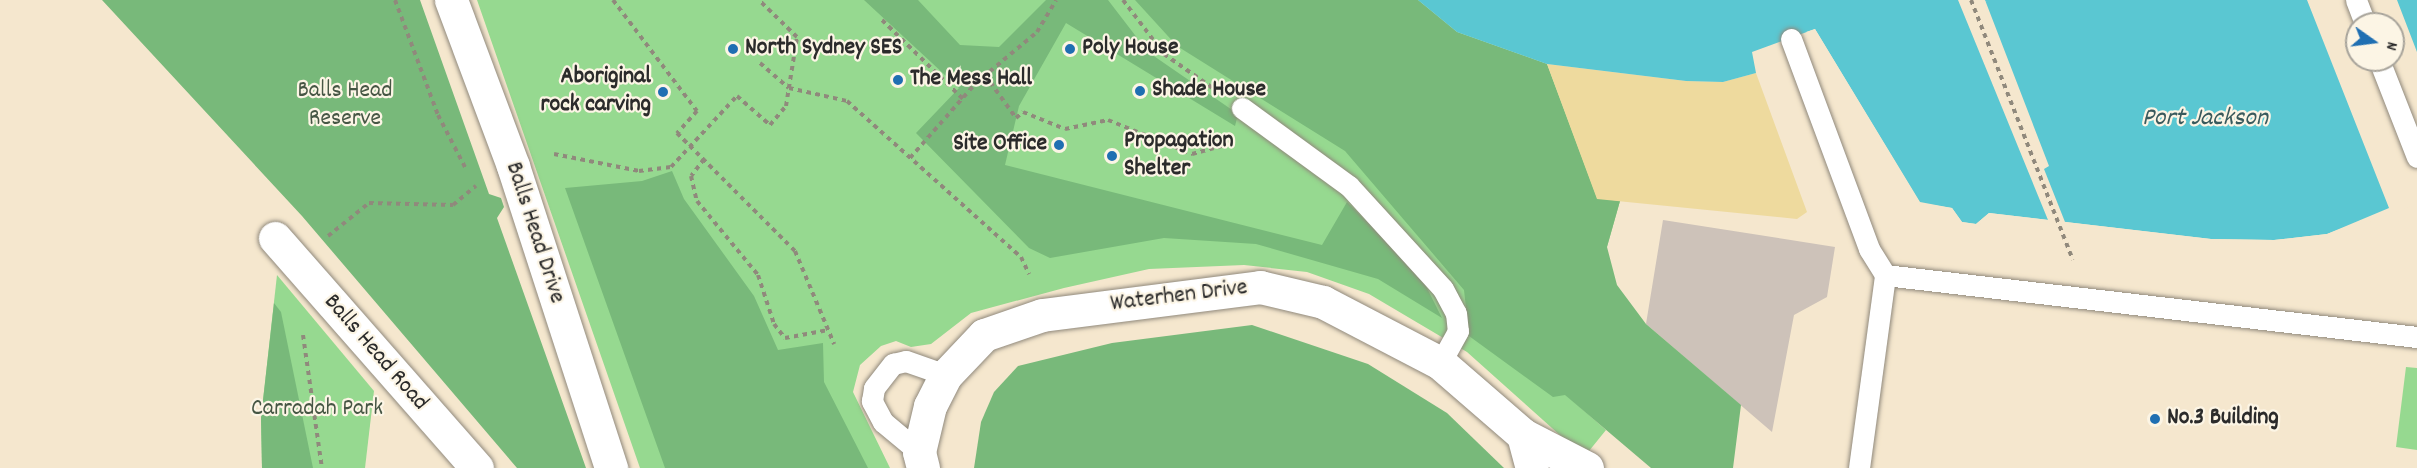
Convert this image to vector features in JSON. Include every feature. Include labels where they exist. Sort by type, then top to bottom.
[{"type":"street","name":"Balls Head Drive","points":[[451,0],[513,166],[612,468]]},
{"type":"street","name":"Balls Head Road","points":[[275,238],[477,468]]},
{"type":"street","name":"Waterhen Drive","points":[[921,460],[930,406],[946,375],[984,335],[1042,315],[1260,287],[1323,302],[1440,363],[1523,435],[1587,468]]},
{"type":"street","points":[[1523,435],[1533,468]]},
{"type":"lane","points":[[1791,39],[1869,249],[1885,274],[1859,468]]},
{"type":"lane","points":[[2384,72],[2417,157]]},
{"type":"lane","points":[[1242,108],[1349,186],[1443,289],[1456,313],[1458,331],[1440,363]]},
{"type":"lane","points":[[1885,274],[2417,337]]},
{"type":"lane","points":[[921,460],[883,422],[872,401],[873,388],[893,364],[906,362],[946,375]]},
{"type":"path","points":[[395,0],[438,115],[476,186]]},
{"type":"path","points":[[613,0],[697,111],[677,133],[795,251],[834,344]]},
{"type":"path","points":[[560,154],[639,171],[670,167],[692,147],[737,96],[770,126],[786,106],[797,37],[759,0]]},
{"type":"path","points":[[910,158],[985,75],[1037,32],[1056,0]]},
{"type":"path","points":[[1123,0],[1164,54],[1242,108]]},
{"type":"path","points":[[1971,0],[2076,267]]},
{"type":"path","points":[[882,20],[963,99]]},
{"type":"path","points":[[760,63],[789,88],[847,101],[1021,257],[1042,315]]},
{"type":"path","points":[[985,75],[1016,118],[1023,112],[1065,129],[1108,120],[1192,154],[1230,146]]},
{"type":"path","points":[[704,159],[691,176],[697,201],[758,275],[780,331],[785,338],[828,330]]},
{"type":"path","points":[[333,227],[369,203],[453,205]]},
{"type":"path","points":[[306,274],[299,311],[322,468]]},
{"type":"shaded area","points":[[1663,220],[1835,247],[1827,297],[1794,315],[1772,432],[1646,324]]},
{"type":"green space","name":"Balls Head Reserve","points":[[102,0],[420,0],[489,194],[501,198],[504,207],[497,218],[586,468],[517,468],[302,216]]},
{"type":"green space","points":[[477,0],[1418,0],[1457,32],[1547,64],[1597,198],[1620,201],[1565,394],[1606,430],[1589,451],[1562,437],[1467,352],[1369,294],[1307,272],[1244,265],[1149,269],[1064,288],[971,313],[931,344],[911,347],[896,341],[881,346],[860,365],[853,392],[890,468],[640,468]]},
{"type":"green space","points":[[864,0],[918,0],[960,45],[999,47],[1046,0],[1108,0],[1148,52],[1238,114],[1235,126],[1066,23],[1019,106],[1005,165],[1322,245],[1347,202],[1420,274],[1442,318],[1378,279],[1256,244],[1164,238],[1050,258],[1029,248],[916,133],[959,88]]},
{"type":"green space","points":[[1135,0],[1418,0],[1457,32],[1547,64],[1597,198],[1620,201],[1607,247],[1617,285],[1646,324],[1741,405],[1733,468],[1651,468],[1565,395],[1553,397],[1469,336],[1464,290],[1345,151],[1177,46]]},
{"type":"green space","points":[[672,171],[684,199],[754,296],[778,350],[823,343],[824,382],[868,468],[665,468],[565,188],[642,181]]},
{"type":"green space","name":"Carradah Park","points":[[277,275],[374,391],[365,468],[262,468],[261,418]]},
{"type":"green space","points":[[274,303],[281,312],[313,468],[262,468],[261,418]]},
{"type":"green space","points":[[1252,325],[1368,364],[1447,413],[1504,468],[974,468],[981,422],[994,392],[1018,366],[1112,343]]},
{"type":"green space","points":[[2406,367],[2417,368],[2417,450],[2396,447]]},
{"type":"sand","points":[[1547,64],[1686,81],[1723,82],[1756,73],[1807,212],[1797,219],[1597,199]]},
{"type":"water","name":"Port Jackson","points":[[1418,0],[2417,0],[2417,200],[2327,234],[2274,240],[2211,239],[1989,213],[1976,224],[1962,222],[1952,208],[1920,203],[1815,29],[1752,52],[1756,73],[1723,82],[1686,81],[1547,64],[1457,32]]},
{"type":"pier","points":[[1958,0],[1985,0],[2049,166],[2044,169],[2065,222],[2211,239],[2274,240],[2327,234],[2389,208],[2307,0],[2397,0],[2402,12],[2345,12],[2345,72],[2405,72],[2405,21],[2417,52],[2417,204],[2328,237],[2274,243],[2211,242],[1990,216],[1977,227],[1962,225],[1951,211],[1918,204],[1814,33],[1806,32],[1815,29],[1920,202],[1952,208],[1962,222],[1976,224],[1989,213],[2048,220]]},
{"type":"place","name":"North Sydney SES","points":[[733,49]]},
{"type":"place","name":"Poly House","points":[[1070,49]]},
{"type":"place","name":"The Mess Hall","points":[[898,80]]},
{"type":"place","name":"Shade House","points":[[1140,91]]},
{"type":"place","name":"Aboriginal rock carving","points":[[663,92]]},
{"type":"place","name":"Site Office","points":[[1059,145]]},
{"type":"place","name":"Propagation Shelter","points":[[1112,156]]},
{"type":"place","name":"No.3 Building","points":[[2155,419]]}]
